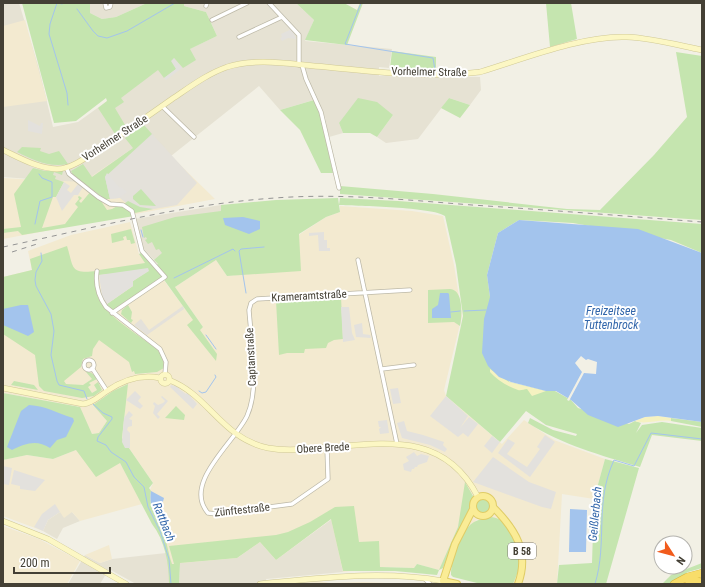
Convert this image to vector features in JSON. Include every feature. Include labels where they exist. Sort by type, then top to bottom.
[{"type":"highway","points":[[674,584],[687,577],[702,574]]},
{"type":"highway","points":[[678,584],[692,579],[702,582]]},
{"type":"main road","points":[[457,584],[443,582],[455,544],[473,509],[473,504],[478,497],[484,496],[489,498],[493,507],[490,514],[484,517],[479,516],[465,526]]},
{"type":"main road","name":"B 58","points":[[493,507],[507,520],[520,541],[523,565],[518,584]]},
{"type":"main road","points":[[473,509],[479,516]]},
{"type":"main road","points":[[490,514],[507,520]]},
{"type":"street","points":[[105,3],[106,8],[110,7],[111,3]]},
{"type":"street","points":[[212,20],[247,3]]},
{"type":"street","points":[[269,3],[299,36],[300,65],[321,112],[339,188]]},
{"type":"street","points":[[239,37],[282,17]]},
{"type":"street","name":"Vorhelmer Straße","points":[[3,150],[38,166],[59,169],[66,167],[82,160],[198,81],[228,67],[256,62],[390,72],[464,74],[480,72],[584,41],[606,38],[640,38],[702,50]]},
{"type":"street","points":[[162,106],[194,137]]},
{"type":"street","points":[[66,167],[69,174],[98,197],[110,204],[124,205],[132,211],[142,251],[165,277],[112,313]]},
{"type":"street","points":[[358,260],[397,444]]},
{"type":"street","points":[[3,388],[79,404],[91,402],[107,391],[130,379],[140,377],[160,378],[165,374],[166,362],[160,349],[106,307],[99,294],[96,280],[97,271]]},
{"type":"street","name":"Krameramtstraße","points":[[254,301],[410,290]]},
{"type":"street","name":"Captanstraße","points":[[235,434],[247,417],[251,407],[254,386],[249,310],[254,301]]},
{"type":"street","points":[[382,369],[414,366]]},
{"type":"street","points":[[92,368],[107,391]]},
{"type":"street","points":[[165,374],[169,376],[169,380]]},
{"type":"street","name":"Obere Brede","points":[[160,378],[164,383],[169,380],[180,384],[192,392],[235,434],[258,445],[276,449],[397,444],[420,447],[446,459],[462,473],[478,497]]},
{"type":"street","name":"Zünftestraße","points":[[235,434],[213,463],[203,481],[203,504],[208,513],[277,507],[292,504],[328,479],[327,448]]},
{"type":"street","points":[[3,521],[48,539],[126,584]]},
{"type":"street","points":[[260,584],[358,575],[394,575],[425,578],[443,582]]},
{"type":"street","points":[[425,578],[430,584]]},
{"type":"shaded area","points":[[3,3],[19,3],[39,69],[53,127],[78,122],[160,63],[217,36],[206,12],[184,6],[184,3],[296,3],[314,20],[305,41],[392,49],[389,68],[379,67],[379,76],[480,77],[481,90],[470,105],[449,98],[418,139],[386,143],[377,137],[393,115],[339,123],[343,133],[329,137],[325,117],[317,99],[280,110],[259,86],[171,156],[133,148],[83,183],[3,177]]},
{"type":"shaded area","points":[[90,3],[147,3],[116,17],[102,19],[90,13]]},
{"type":"shaded area","points":[[25,20],[47,101],[3,107],[3,26]]},
{"type":"shaded area","points":[[292,29],[296,39],[288,38],[282,41],[280,38],[282,37],[281,34]]},
{"type":"shaded area","points":[[174,58],[182,68],[166,80],[164,78],[176,69],[171,61]]},
{"type":"shaded area","points":[[28,120],[40,126],[41,123],[43,123],[42,134],[28,131]]},
{"type":"shaded area","points":[[144,125],[197,183],[177,205],[137,212],[120,198],[105,199],[83,183],[133,148]]},
{"type":"shaded area","points":[[133,148],[171,156],[215,199],[3,239],[3,178],[83,182]]},
{"type":"shaded area","points":[[107,173],[120,188],[121,187],[127,192],[119,198],[110,199],[105,177]]},
{"type":"shaded area","points":[[64,182],[70,186],[67,190],[71,193],[78,184],[83,187],[78,195],[74,195],[62,211],[56,197]]},
{"type":"shaded area","points":[[221,205],[221,212],[158,264],[143,248],[135,219]]},
{"type":"shaded area","points":[[340,206],[412,211],[443,216],[454,265],[462,316],[444,390],[446,396],[502,444],[524,420],[554,440],[605,459],[594,499],[562,494],[557,584],[513,584],[518,574],[491,517],[476,520],[455,553],[451,568],[443,568],[439,570],[417,564],[414,568],[382,567],[343,572],[331,519],[276,560],[260,542],[237,558],[171,564],[163,532],[164,522],[150,490],[153,483],[122,438],[125,411],[93,405],[107,421],[99,433],[92,434],[79,407],[3,393],[3,277],[32,270],[28,251],[71,235],[130,222],[139,254],[154,267],[200,329],[203,327],[175,287],[216,260],[227,276],[238,275],[326,217],[340,212]]},
{"type":"shaded area","points":[[324,232],[324,240],[327,240],[327,248],[330,248],[330,251],[319,251],[318,235],[309,236],[309,233]]},
{"type":"shaded area","points":[[148,268],[149,271],[133,281],[133,286],[107,304],[102,296],[99,275]]},
{"type":"shaded area","points":[[183,306],[184,309],[147,335],[134,325],[141,319],[149,330]]},
{"type":"shaded area","points":[[341,307],[349,307],[352,333],[355,340],[343,342]]},
{"type":"shaded area","points":[[362,323],[363,334],[370,335],[371,338],[356,337],[354,325]]},
{"type":"shaded area","points":[[171,385],[180,387],[179,389],[192,396],[191,397],[197,404],[193,409],[170,387]]},
{"type":"shaded area","points":[[398,388],[401,403],[393,404],[390,389]]},
{"type":"shaded area","points":[[135,391],[141,397],[138,401],[143,406],[140,409],[126,400]]},
{"type":"shaded area","points":[[162,396],[168,401],[157,414],[160,417],[158,419],[153,413],[155,406],[153,404],[154,402],[158,405],[163,403],[165,401],[161,397]]},
{"type":"shaded area","points":[[446,396],[468,416],[460,428],[469,417],[478,424],[468,437],[463,433],[458,437],[430,416]]},
{"type":"shaded area","points":[[129,411],[133,415],[129,419],[132,420],[132,426],[128,427],[127,430],[130,433],[130,448],[125,448],[122,442],[124,418]]},
{"type":"shaded area","points":[[387,420],[389,433],[380,434],[379,429],[381,427],[379,427],[378,421]]},
{"type":"shaded area","points":[[404,421],[407,431],[444,442],[443,445],[447,449],[445,452],[430,445],[402,438],[397,423]]},
{"type":"shaded area","points":[[545,435],[555,442],[530,477],[498,453],[508,439],[515,443],[507,454],[527,467],[540,449],[537,447]]},
{"type":"shaded area","points":[[492,436],[500,442],[492,453],[484,446]]},
{"type":"shaded area","points":[[76,450],[120,463],[142,504],[80,521],[72,512],[64,518],[60,512],[48,520],[43,531],[3,516],[3,460],[27,455],[53,459]]},
{"type":"shaded area","points":[[414,452],[417,456],[421,454],[429,456],[427,462],[418,465],[412,469],[411,472],[404,470],[403,464],[409,461],[406,457]]},
{"type":"shaded area","points":[[493,457],[529,482],[556,492],[551,509],[473,482]]},
{"type":"shaded area","points":[[3,466],[12,468],[9,485],[3,484]]},
{"type":"shaded area","points":[[14,470],[45,480],[35,491],[20,489],[20,486],[11,484]]},
{"type":"shaded area","points":[[55,504],[60,512],[48,520],[43,531],[34,527],[42,514]]},
{"type":"shaded area","points":[[60,512],[72,512],[80,521],[63,528],[57,539],[43,531],[48,520]]},
{"type":"shaded area","points":[[332,519],[343,572],[266,579],[267,584],[179,584],[180,563],[237,558],[260,542],[276,560]]},
{"type":"shaded area","points":[[3,526],[39,539],[80,561],[67,584],[3,584]]},
{"type":"shaded area","points":[[109,545],[112,559],[100,563],[85,555]]},
{"type":"shaded area","points":[[166,553],[169,565],[169,584],[136,584],[109,569],[100,584],[68,584],[85,555],[100,563],[112,559]]},
{"type":"shaded area","points":[[320,581],[329,583],[364,582],[411,584],[281,584]]},
{"type":"green space","points":[[22,3],[90,3],[90,13],[102,19],[116,17],[147,3],[184,3],[184,6],[206,12],[217,36],[190,49],[196,60],[183,68],[174,58],[176,69],[164,78],[158,70],[121,98],[124,102],[115,108],[125,125],[115,134],[98,108],[107,101],[106,98],[76,121],[54,123]]},
{"type":"green space","points":[[296,3],[344,3],[357,10],[360,3],[363,3],[347,45],[305,40],[314,20]]},
{"type":"green space","points":[[546,3],[571,3],[577,39],[550,47]]},
{"type":"green space","points":[[392,51],[436,57],[436,70],[390,68]]},
{"type":"green space","points":[[676,52],[702,56],[702,220],[340,194],[340,186],[433,194],[567,209],[600,210],[654,155],[687,117]]},
{"type":"green space","points":[[358,98],[377,102],[393,115],[377,137],[370,133],[343,133],[339,123]]},
{"type":"green space","points":[[449,98],[470,105],[460,118],[441,108]]},
{"type":"green space","points":[[314,100],[320,112],[333,173],[321,173],[300,130],[280,110]]},
{"type":"green space","points":[[144,125],[152,134],[105,177],[110,199],[105,199],[73,175],[71,171],[83,164],[92,177],[133,148],[125,138]]},
{"type":"green space","points":[[22,147],[41,148],[40,151],[49,154],[59,151],[68,164],[55,165],[35,160],[17,152]]},
{"type":"green space","points":[[33,168],[45,171],[63,171],[62,175],[54,172],[53,175],[56,176],[55,179],[64,182],[56,197],[53,197],[42,228],[65,224],[78,207],[75,204],[79,199],[78,197],[79,196],[82,198],[79,201],[81,203],[91,191],[99,198],[107,210],[121,204],[132,211],[134,216],[22,235],[18,231],[3,233],[3,229],[21,227],[14,194]]},
{"type":"green space","points":[[141,189],[156,206],[140,205],[133,199],[133,196]]},
{"type":"green space","points":[[338,198],[340,212],[326,217],[299,234],[301,271],[227,276],[216,260],[175,287],[203,327],[200,330],[217,354],[216,361],[187,325],[193,320],[162,277],[112,313],[106,307],[107,304],[133,286],[133,281],[148,271],[99,275],[99,279],[96,280],[96,288],[99,299],[110,313],[157,349],[164,363],[164,368],[157,372],[135,374],[134,371],[132,372],[129,362],[99,340],[93,349],[92,356],[83,359],[81,367],[64,381],[66,384],[83,385],[92,379],[86,372],[90,372],[97,379],[89,383],[91,385],[88,387],[92,393],[97,390],[94,385],[98,382],[102,390],[94,396],[82,398],[44,391],[39,386],[35,355],[3,334],[3,277],[32,270],[30,259],[67,246],[74,268],[82,272],[97,271],[97,277],[99,270],[145,263],[139,254],[143,252],[155,266],[158,264],[154,260],[162,253],[159,249],[156,250],[152,242],[148,244],[145,240],[147,239],[146,237],[144,238],[142,227],[175,217],[221,211],[221,205],[276,200]]},
{"type":"green space","points":[[340,198],[702,224],[702,253],[671,240],[573,223],[519,220],[498,233],[487,275],[490,297],[509,382],[546,391],[555,391],[571,400],[578,408],[629,424],[635,421],[641,423],[636,433],[642,425],[662,422],[702,428],[702,441],[652,435],[640,467],[582,449],[541,431],[528,423],[530,418],[553,430],[576,436],[577,434],[546,425],[526,411],[500,442],[446,396],[463,316],[456,265],[445,216],[438,213],[411,209],[339,205]]},
{"type":"green space","points":[[128,201],[140,207],[153,209],[135,213],[124,204]]},
{"type":"green space","points":[[131,229],[135,243],[131,244],[130,240],[127,240],[126,236],[123,237],[124,240],[112,243],[111,234]]},
{"type":"green space","points":[[428,290],[455,290],[460,299],[460,326],[454,322],[428,323]]},
{"type":"green space","points":[[341,297],[343,339],[334,340],[328,343],[326,348],[305,349],[304,353],[287,353],[279,355],[276,301]]},
{"type":"green space","points":[[128,305],[132,312],[131,319],[133,320],[131,323],[121,314],[122,310]]},
{"type":"green space","points":[[14,381],[34,385],[38,390],[11,385]]},
{"type":"green space","points":[[128,384],[122,438],[153,483],[149,488],[151,491],[150,497],[152,507],[164,534],[172,564],[174,564],[169,546],[276,535],[288,532],[310,522],[335,507],[354,506],[359,542],[379,541],[380,567],[414,568],[417,564],[439,570],[437,575],[395,571],[343,571],[331,519],[276,560],[260,542],[237,558],[180,563],[179,584],[169,584],[167,560],[163,545],[120,463],[96,477],[76,450],[53,459],[27,455],[3,460],[3,393],[80,407],[92,434],[99,433],[107,421],[93,405],[113,391]]},
{"type":"green space","points":[[176,406],[185,415],[184,420],[165,418]]},
{"type":"green space","points":[[671,418],[702,422],[702,427],[671,421]]},
{"type":"green space","points":[[605,459],[639,468],[606,584],[557,584],[559,565],[592,563],[594,499]]},
{"type":"green space","points":[[465,482],[473,496],[471,510],[453,542],[443,568],[439,570],[458,527]]},
{"type":"green space","points":[[480,498],[486,498],[491,503],[489,512],[486,514],[480,514],[475,509],[475,503]]},
{"type":"green space","points":[[491,517],[504,522],[513,534],[516,542],[520,556],[520,563],[513,584],[481,584],[453,577],[451,575],[451,569],[461,537],[471,524]]},
{"type":"green space","points":[[702,563],[702,568],[693,571],[693,566]]},
{"type":"green space","points":[[671,575],[683,575],[669,584],[662,584]]},
{"type":"sand","points":[[490,369],[509,382],[546,391],[532,396],[527,389],[518,390],[503,383],[490,372]]},
{"type":"sand","points":[[658,416],[671,418],[671,421],[635,421],[645,417]]},
{"type":"water","points":[[243,217],[260,221],[260,229],[249,234],[225,225],[223,218]]},
{"type":"water","name":"Freizeitsee Tuttenbrock","points":[[519,220],[638,229],[702,253],[702,422],[658,416],[645,417],[618,427],[588,415],[571,400],[556,391],[546,391],[511,382],[499,377],[488,366],[482,353],[484,319],[490,297],[487,275],[498,233]]},
{"type":"water","points":[[440,293],[448,293],[451,318],[432,318],[432,309],[438,305]]},
{"type":"water","points":[[28,305],[34,332],[28,336],[3,325],[3,309]]},
{"type":"water","points":[[29,405],[46,408],[73,418],[74,421],[66,437],[57,440],[50,448],[45,445],[35,443],[26,444],[12,450],[7,447],[21,411]]},
{"type":"water","points":[[151,491],[164,498],[160,512],[165,525],[163,532],[152,508],[150,497]]},
{"type":"water","points":[[570,509],[587,510],[586,552],[569,552]]},
{"type":"pier","points":[[581,356],[586,360],[588,359],[597,362],[596,374],[584,373],[569,401],[567,400],[582,372],[575,363]]},
{"type":"waterway","points":[[57,3],[50,24],[49,34],[67,93],[68,105]]},
{"type":"waterway","points":[[58,3],[62,4]]},
{"type":"waterway","points":[[77,9],[98,36],[107,38],[127,31],[175,3]]},
{"type":"waterway","points":[[361,3],[345,44],[433,58],[435,70]]},
{"type":"waterway","name":"Rattbach","points":[[35,224],[40,201],[52,197],[52,182],[42,178],[39,174]]},
{"type":"waterway","points":[[141,230],[143,237]]},
{"type":"waterway","points":[[246,293],[239,251],[241,249],[264,247]]},
{"type":"waterway","points":[[174,278],[233,249],[235,251]]},
{"type":"waterway","name":"Rattbach","points":[[41,253],[42,261],[36,272],[35,280],[36,286],[51,314],[54,331],[51,355],[57,381],[59,385],[84,391],[87,399]]},
{"type":"waterway","points":[[464,311],[486,310]]},
{"type":"waterway","points":[[451,312],[460,311]]},
{"type":"waterway","points":[[206,335],[216,349]]},
{"type":"waterway","points":[[199,391],[202,393],[206,392],[216,377],[215,375]]},
{"type":"waterway","name":"Rattbach","points":[[93,404],[103,413],[112,417],[98,437],[97,441],[106,445],[111,452],[126,462],[134,477],[144,487],[148,507],[160,531],[169,559],[171,584]]},
{"type":"waterway","name":"Geißlerbach","points":[[595,584],[601,553],[604,492],[614,460],[634,466],[651,433],[702,439]]},
{"type":"railway","points":[[3,247],[172,211],[241,201],[324,196],[399,199],[702,222]]},
{"type":"railway","points":[[12,252],[37,244]]}]
